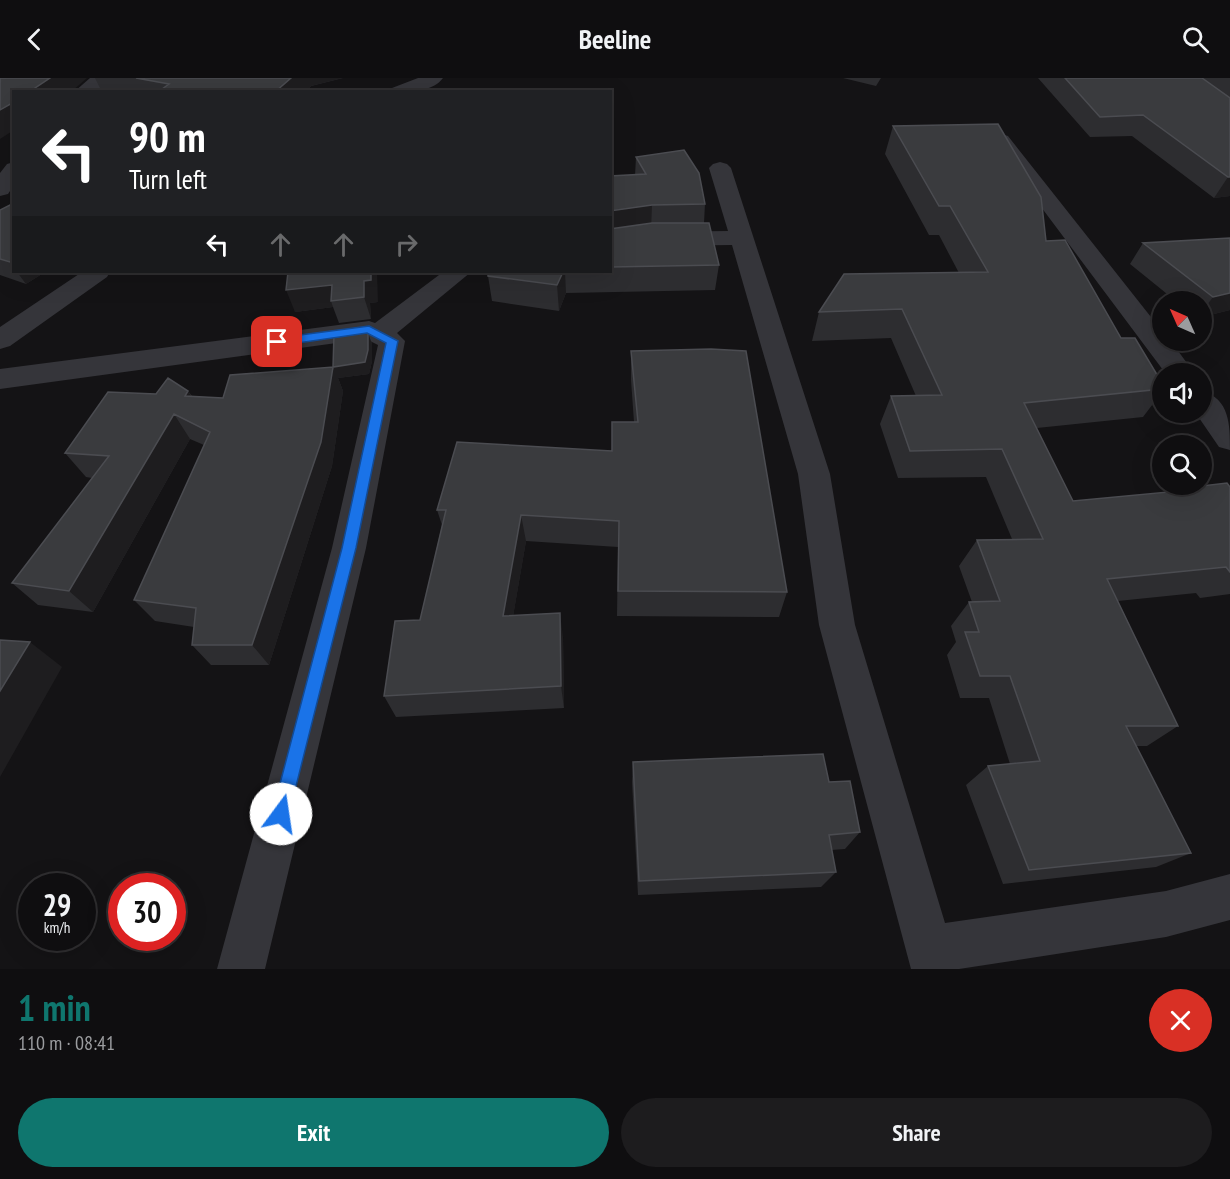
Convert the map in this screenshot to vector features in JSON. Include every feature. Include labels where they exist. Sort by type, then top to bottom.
[{"type":"street","points":[[86,90],[102,78]]},
{"type":"street","points":[[404,90],[434,78]]},
{"type":"street","points":[[994,131],[1172,363]]},
{"type":"street","points":[[720,168],[814,474],[837,625],[932,959],[1166,914],[1230,897]]},
{"type":"street","points":[[0,189],[12,171]]},
{"type":"street","points":[[612,245],[651,239],[740,238]]},
{"type":"street","points":[[0,340],[97,273]]},
{"type":"street","points":[[380,333],[430,292],[458,273]]},
{"type":"street","points":[[0,379],[369,330],[380,333],[392,341],[349,548],[241,969]]},
{"type":"street","points":[[1212,412],[1227,429]]},
{"type":"building","points":[[0,78],[50,78],[32,90],[12,90],[12,103],[0,110]]},
{"type":"building","points":[[136,78],[291,78],[277,90],[161,90],[169,84]]},
{"type":"building","points":[[1065,78],[1202,78],[1230,98],[1230,177],[1143,115],[1100,117]]},
{"type":"building","points":[[998,124],[1041,197],[1046,241],[1065,240],[1121,338],[1135,338],[1152,366],[1152,390],[1024,403],[1073,501],[1152,494],[1212,495],[1212,485],[1227,483],[1230,487],[1230,572],[1226,567],[1107,579],[1178,726],[1126,726],[1191,853],[1029,870],[988,766],[1040,761],[1010,676],[980,676],[965,632],[979,632],[969,602],[1000,601],[977,540],[1043,539],[1002,449],[910,451],[891,396],[942,395],[902,309],[819,312],[844,274],[988,272],[950,206],[939,206],[893,126]]},
{"type":"building","points":[[684,150],[699,173],[705,204],[652,205],[612,211],[612,176],[646,174],[636,157]]},
{"type":"building","points":[[12,204],[12,261],[10,262],[0,259],[0,210]]},
{"type":"building","points":[[652,223],[709,223],[719,265],[612,267],[612,229]]},
{"type":"building","points":[[1230,238],[1230,293],[1213,297],[1212,291],[1205,291],[1143,243]]},
{"type":"building","points":[[288,273],[371,273],[371,280],[364,281],[364,297],[331,301],[332,285],[286,290]]},
{"type":"building","points":[[488,273],[563,273],[557,285],[488,276]]},
{"type":"building","points":[[362,330],[368,333],[365,362],[333,367],[334,334]]},
{"type":"building","points":[[711,349],[746,351],[787,592],[618,591],[619,521],[521,515],[503,616],[560,613],[561,686],[384,696],[395,621],[420,620],[446,510],[437,510],[457,442],[612,451],[612,422],[638,422],[631,351]]},
{"type":"building","points":[[333,367],[321,442],[252,645],[192,645],[196,608],[134,600],[210,432],[174,414],[69,591],[12,583],[109,456],[65,453],[108,392],[156,394],[168,378],[188,391],[185,396],[223,398],[230,375]]},
{"type":"building","points":[[0,640],[30,642],[0,691]]},
{"type":"building","points":[[823,754],[829,782],[850,781],[860,832],[829,835],[836,872],[639,881],[633,762]]},
{"type":"route","points":[[277,342],[369,330],[380,333],[392,341],[349,548],[281,814]]}]
